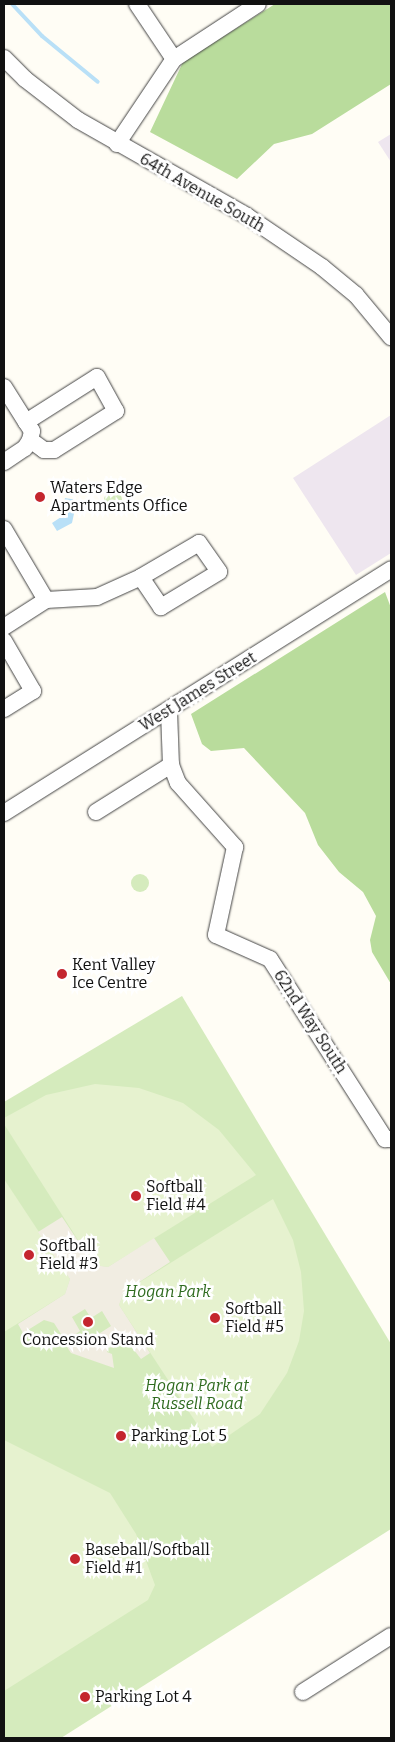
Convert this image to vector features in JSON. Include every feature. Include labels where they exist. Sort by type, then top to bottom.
[{"type":"street","points":[[137,4],[174,59]]},
{"type":"street","points":[[117,144],[174,59],[258,4]]},
{"type":"street","name":"64th Avenue South","points":[[4,58],[25,79],[78,120],[117,144],[247,216],[322,267],[356,295],[391,337]]},
{"type":"street","points":[[26,422],[97,378],[116,411],[54,450],[44,450],[30,440]]},
{"type":"street","points":[[4,387],[32,431],[30,440],[25,448],[4,462]]},
{"type":"street","points":[[4,529],[46,600]]},
{"type":"street","points":[[4,627],[46,600],[97,597],[141,577],[200,542],[219,572],[162,607],[141,577]]},
{"type":"street","name":"West James Street","points":[[4,812],[391,569]]},
{"type":"street","points":[[4,641],[33,691],[4,709]]},
{"type":"street","name":"62nd Way South","points":[[169,710],[171,765],[188,797],[235,847],[216,935],[270,959],[385,1139],[391,1139]]},
{"type":"street","points":[[96,812],[171,765]]},
{"type":"street","points":[[302,1692],[391,1636]]},
{"type":"shaded area","points":[[391,134],[391,162],[378,142]]},
{"type":"shaded area","points":[[391,415],[391,553],[356,575],[293,478]]},
{"type":"shaded area","points":[[62,1217],[94,1265],[108,1267],[154,1238],[170,1262],[124,1292],[119,1305],[150,1353],[141,1359],[124,1337],[115,1339],[114,1348],[108,1347],[107,1352],[112,1354],[114,1368],[71,1353],[65,1344],[58,1343],[61,1334],[54,1323],[44,1320],[23,1333],[18,1324],[65,1294],[70,1279],[38,1232]],"holes":[[[85,1309],[91,1318],[102,1311],[111,1326],[97,1335],[99,1339],[85,1348],[76,1334],[80,1331],[72,1317]]]},
{"type":"green space","points":[[275,4],[391,4],[391,84],[312,134],[274,144],[237,179],[150,132],[183,62]]},
{"type":"green space","points":[[109,491],[117,491],[122,496],[120,507],[109,509],[104,504],[104,496]]},
{"type":"green space","points":[[385,592],[391,608],[391,984],[372,952],[370,940],[376,916],[363,892],[339,872],[318,845],[305,813],[244,748],[211,751],[202,744],[191,714]]},
{"type":"green space","points":[[140,874],[146,877],[149,883],[146,889],[140,892],[134,889],[131,883],[134,877]]},
{"type":"green space","name":"Hogan Park at Russell Road","points":[[182,996],[391,1344],[391,1529],[61,1738],[4,1738],[4,1102]]},
{"type":"green space","name":"Softball Field #4","points":[[95,1084],[139,1088],[183,1103],[219,1130],[256,1175],[108,1267],[94,1265],[4,1124],[4,1118],[46,1095]]},
{"type":"green space","name":"Softball Field #3","points":[[4,1179],[70,1279],[65,1294],[4,1332]]},
{"type":"green space","name":"Softball Field #5","points":[[273,1199],[293,1240],[301,1272],[304,1311],[299,1341],[287,1373],[260,1414],[212,1447],[119,1305],[124,1292]]},
{"type":"green space","name":"Baseball/Softball Field #1","points":[[4,1440],[110,1493],[136,1534],[155,1585],[148,1600],[4,1691]]},
{"type":"water","points":[[65,498],[77,500],[72,523],[57,531],[52,523],[61,517]]},
{"type":"waterway","points":[[12,4],[42,36],[98,82]]},
{"type":"place","name":"Waters Edge Apartments Office","points":[[40,497]]},
{"type":"place","name":"Kent Valley Ice Centre","points":[[62,974]]},
{"type":"place","name":"Softball Field #4","points":[[136,1196]]},
{"type":"place","name":"Softball Field #3","points":[[29,1255]]},
{"type":"place","name":"Softball Field #5","points":[[215,1318]]},
{"type":"place","name":"Concession Stand","points":[[88,1322]]},
{"type":"place","name":"Parking Lot 5","points":[[121,1436]]},
{"type":"place","name":"Baseball/Softball Field #1","points":[[75,1559]]},
{"type":"place","name":"Parking Lot 4","points":[[85,1697]]},
{"type":"park label","name":"Hogan Park","points":[[168,1292]]}]
